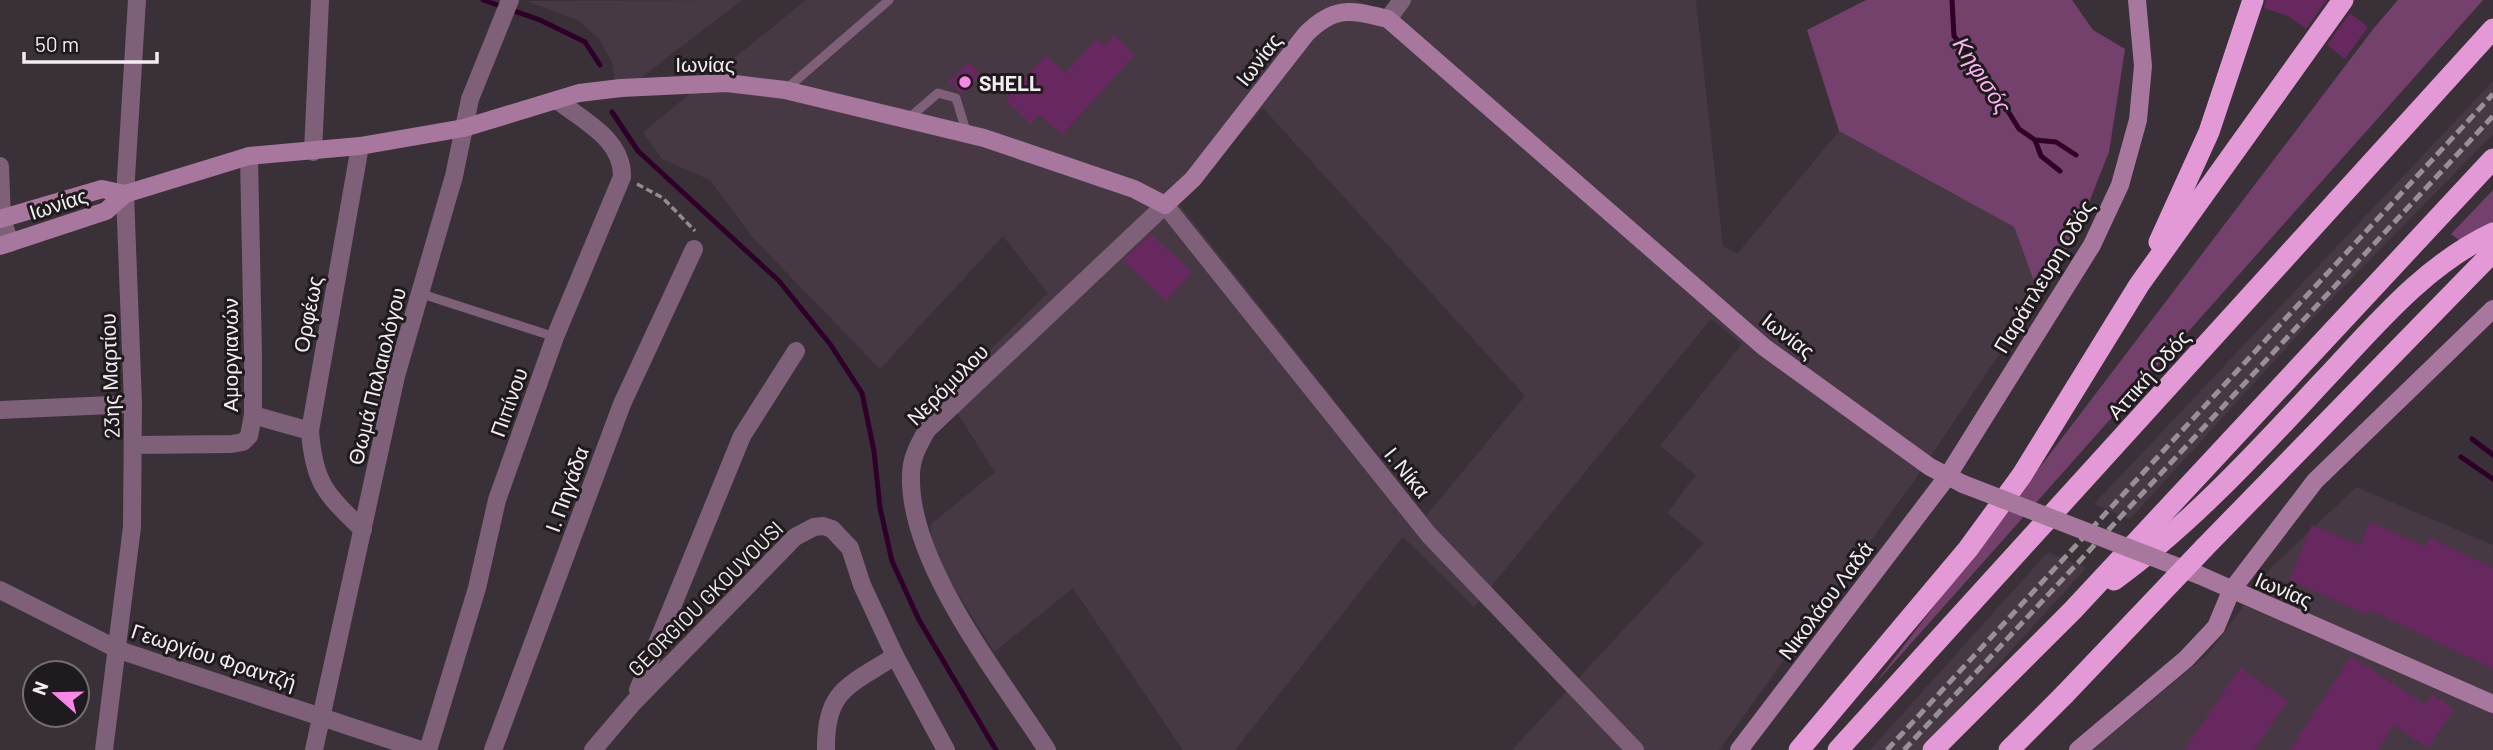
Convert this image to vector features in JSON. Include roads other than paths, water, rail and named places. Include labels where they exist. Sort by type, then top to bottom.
[{"type":"highway","points":[[2139,285],[2209,132],[2253,0]]},
{"type":"highway","points":[[1799,750],[1968,549],[2062,413],[2139,285],[2343,0]]},
{"type":"highway","name":"Αττική Οδός","points":[[1838,750],[2493,29]]},
{"type":"highway","points":[[1933,750],[2073,610],[2493,159]]},
{"type":"highway","points":[[2073,610],[2171,536],[2246,464],[2430,272],[2472,243],[2493,233]]},
{"type":"highway","points":[[2008,750],[2493,252]]},
{"type":"main road","name":"Παράπλευρη Οδός","points":[[1955,480],[2092,245],[2120,185],[2133,146],[2142,93],[2142,39],[2137,0]]},
{"type":"main road","name":"Ιωνίας","points":[[5,244],[106,211],[125,194],[248,156],[360,146],[464,128],[579,93],[621,88],[727,83],[785,90],[967,134],[1134,189],[1165,205],[1193,179],[1306,34],[1340,5],[1388,19],[1764,347],[1955,480],[2199,575],[2493,704]]},
{"type":"main road","name":"Ιωνίας","points":[[1,219],[102,189],[125,194]]},
{"type":"main road","points":[[2078,750],[2186,659],[2209,635],[2216,627],[2231,591],[2315,481],[2493,309]]},
{"type":"main road","name":"Νικολάου Λαδά","points":[[1739,750],[1955,480]]},
{"type":"street","name":"23ης Μαρτίου","points":[[104,750],[119,650],[132,527],[134,404],[125,194],[137,0]]},
{"type":"street","points":[[313,152],[320,0]]},
{"type":"street","points":[[1388,19],[1402,0]]},
{"type":"street","name":"Θωμά Παλαιολόγου","points":[[314,750],[396,376],[454,176],[470,99],[507,7]]},
{"type":"street","name":"Πιπίνου","points":[[428,750],[477,588],[497,500],[555,337],[622,177],[623,163],[617,151],[601,134],[558,100]]},
{"type":"street","name":"Ορφέως","points":[[360,146],[310,431],[313,465],[330,499],[363,530]]},
{"type":"street","name":"Αμοργιανών","points":[[134,444],[243,442],[249,436],[253,415],[248,156]]},
{"type":"street","points":[[0,166],[1,219],[5,244]]},
{"type":"street","name":"Νερόμυλου","points":[[1048,750],[934,569],[915,519],[911,474],[916,449],[927,430],[1165,205]]},
{"type":"street","name":"Ι. Νίκα","points":[[1165,205],[1429,535],[1635,750]]},
{"type":"street","name":"Ι. Πηγάδα","points":[[493,750],[622,404],[694,248]]},
{"type":"street","points":[[633,703],[742,436],[796,351]]},
{"type":"street","points":[[0,410],[134,404]]},
{"type":"street","points":[[253,415],[310,431]]},
{"type":"street","name":"GEORGIOU GKOUVOUSI","points":[[593,750],[633,703],[795,537],[814,527],[832,529],[850,548],[862,585],[895,656],[946,750]]},
{"type":"street","name":"Γεωργίου Φραντζή","points":[[1,596],[119,650],[421,750]]},
{"type":"street","points":[[826,750],[827,724],[838,694],[895,656]]},
{"type":"lane","points":[[785,90],[889,0]]},
{"type":"lane","points":[[907,119],[938,93],[956,98],[967,134]]},
{"type":"lane","points":[[419,293],[555,337]]},
{"type":"waterway","points":[[483,0],[540,20],[585,42],[600,65]]},
{"type":"waterway","name":"Κηφισός","points":[[1952,0],[1954,36],[1987,77],[2019,129],[2035,140],[2056,142],[2076,155]]},
{"type":"waterway","points":[[612,112],[638,151],[779,281],[830,344],[862,393],[874,451],[880,508],[892,561],[919,620],[996,750]]},
{"type":"waterway","name":"Κηφισός","points":[[2035,140],[2041,156],[2060,171]]},
{"type":"waterway","name":"Κηφισός","points":[[2472,439],[2493,455]]},
{"type":"waterway","name":"Κηφισός","points":[[2461,457],[2493,479]]},
{"type":"railway","points":[[1887,750],[2493,94]]},
{"type":"railway","points":[[1904,750],[2493,116]]},
{"type":"place","name":"SHELL","points":[[965,82]]}]
